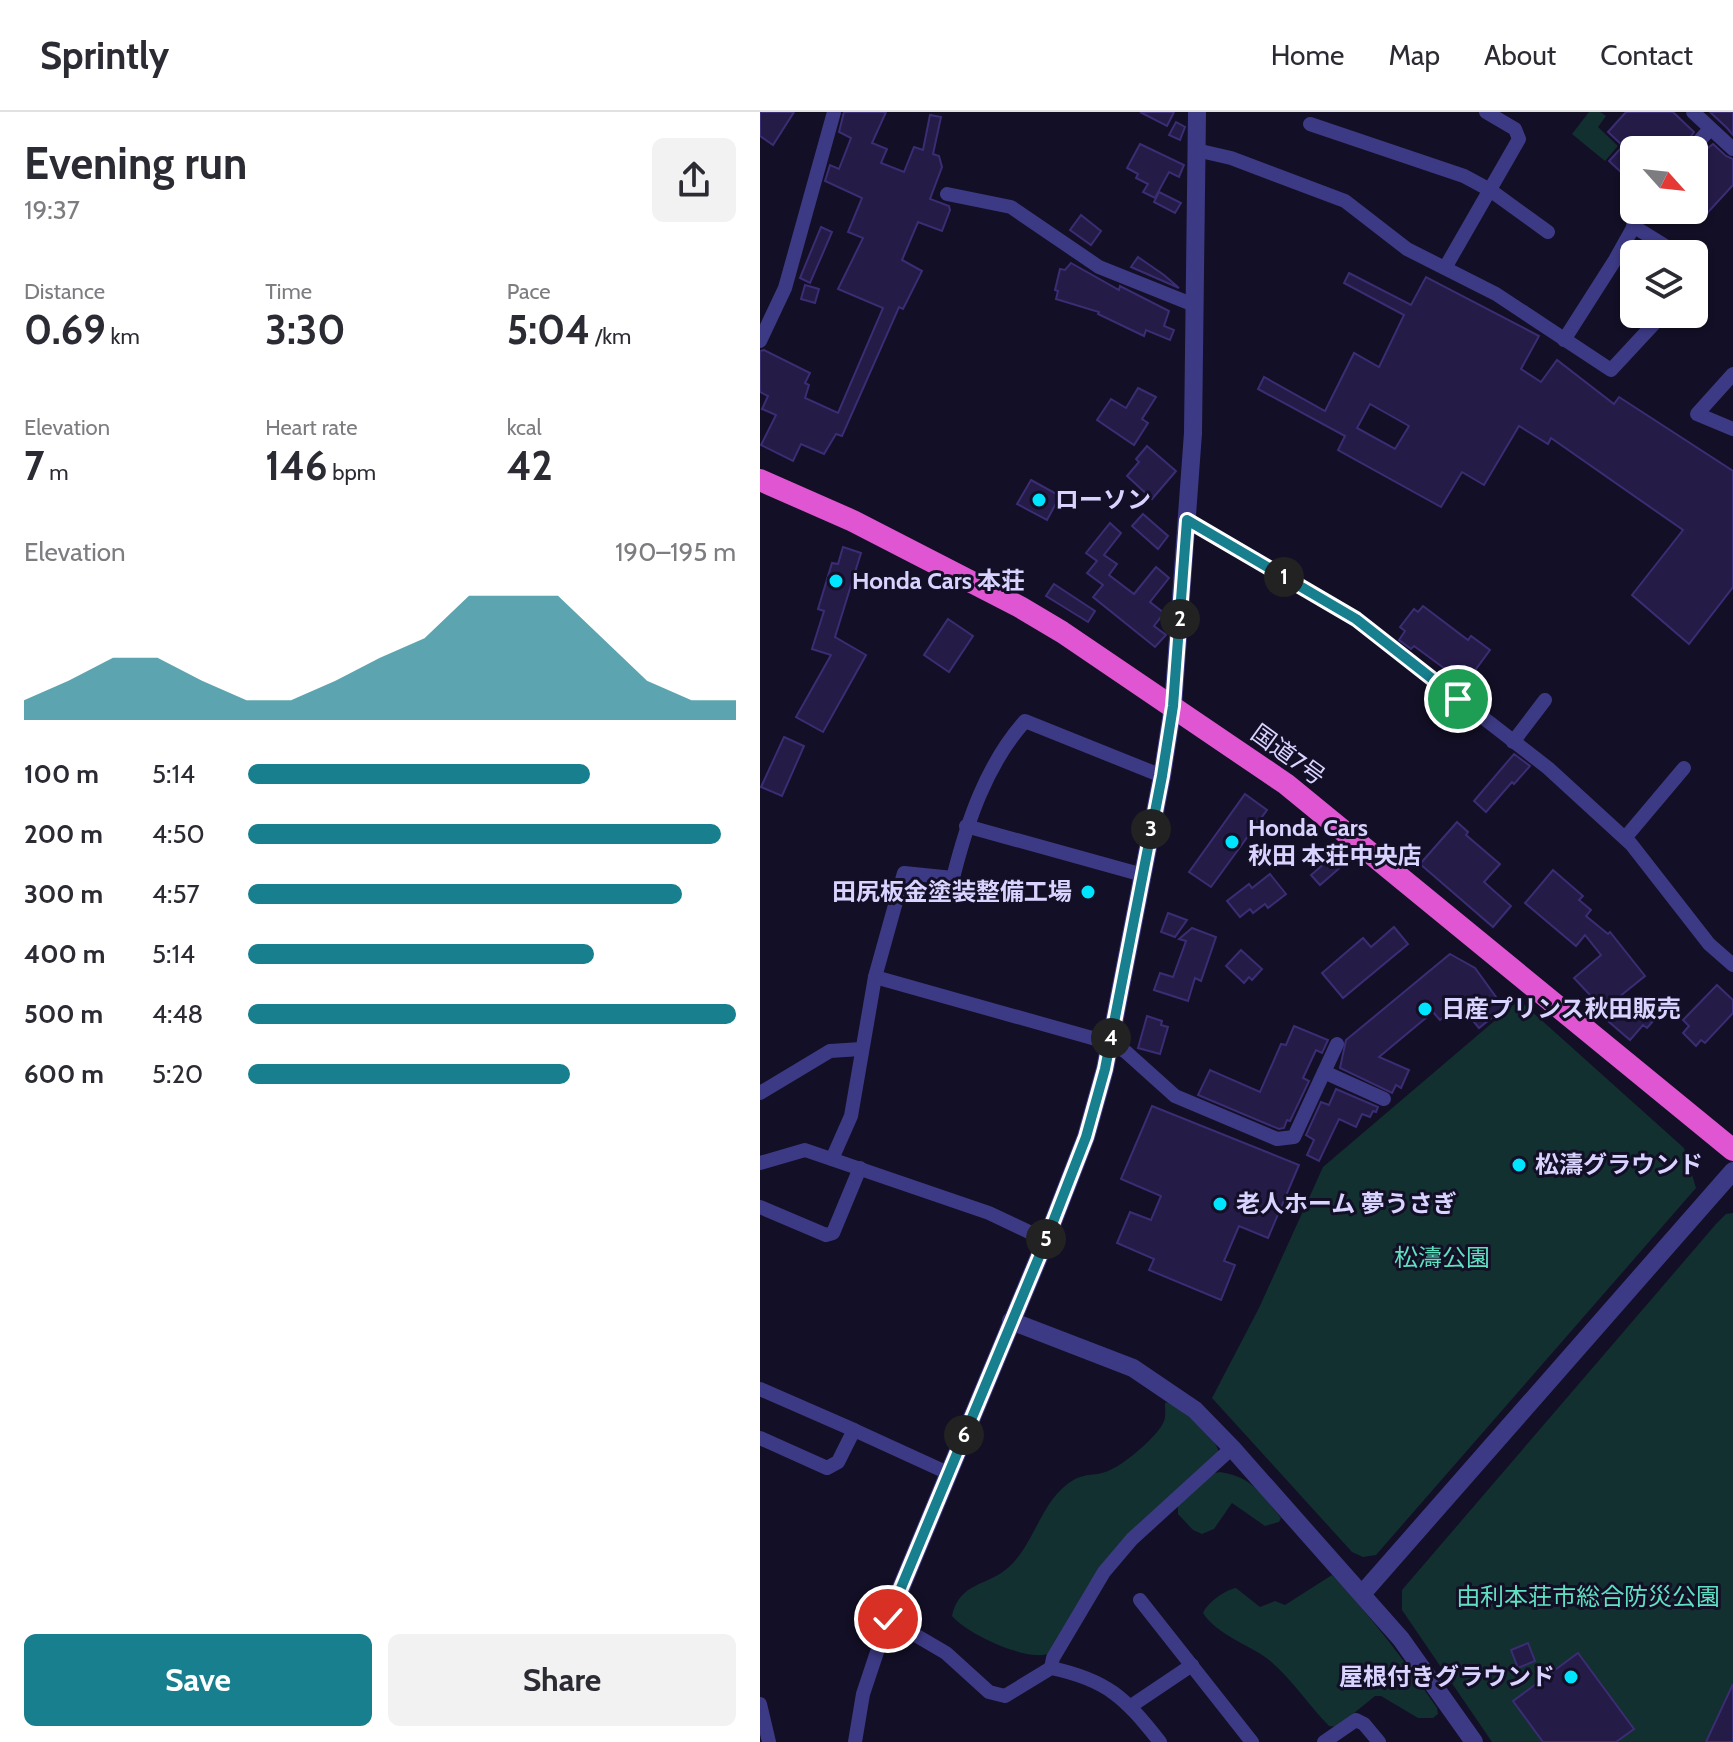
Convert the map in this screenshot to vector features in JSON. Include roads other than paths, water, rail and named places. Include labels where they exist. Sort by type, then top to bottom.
[{"type":"highway","name":"国道7号","points":[[760,480],[853,521],[1020,607],[1173,706],[1286,784],[1733,1150]]},
{"type":"street","points":[[760,341],[785,288],[834,112]]},
{"type":"street","points":[[855,1742],[863,1694],[888,1619],[1086,1137],[1110,1043],[1173,706],[1193,433],[1197,112]]},
{"type":"street","points":[[1445,268],[1519,139],[1515,129],[1486,112]]},
{"type":"street","points":[[1693,112],[1733,149]]},
{"type":"street","points":[[1310,124],[1464,176],[1490,190],[1548,232]]},
{"type":"street","points":[[1704,136],[1710,129]]},
{"type":"street","points":[[1196,150],[1231,158],[1345,201],[1407,249],[1496,294],[1611,370],[1650,328]]},
{"type":"street","points":[[947,194],[1011,207],[1099,267],[1194,305]]},
{"type":"street","points":[[1564,340],[1633,226],[1656,240]]},
{"type":"street","points":[[1733,374],[1697,414],[1733,429]]},
{"type":"street","points":[[1187,520],[1356,619],[1548,768],[1625,838],[1709,944],[1733,965]]},
{"type":"street","points":[[1513,742],[1545,700]]},
{"type":"street","points":[[832,1159],[851,1116],[875,977],[904,873],[953,878],[966,826],[1005,744],[1025,721],[1162,776]]},
{"type":"street","points":[[1625,838],[1684,768]]},
{"type":"street","points":[[966,826],[1143,875]]},
{"type":"street","points":[[875,977],[1110,1043],[1126,1052],[1175,1096],[1277,1139],[1294,1137],[1337,1044]]},
{"type":"street","points":[[760,1093],[830,1051],[861,1049]]},
{"type":"street","points":[[1324,1072],[1384,1099]]},
{"type":"street","points":[[760,1163],[805,1150],[989,1213],[1046,1240]]},
{"type":"street","points":[[760,1207],[826,1235],[833,1233],[860,1168]]},
{"type":"street","points":[[1362,1594],[1733,1171]]},
{"type":"street","points":[[1011,1321],[1133,1368],[1195,1410],[1401,1639],[1474,1742]]},
{"type":"street","points":[[760,1389],[948,1473]]},
{"type":"street","points":[[760,1438],[827,1468],[838,1462],[854,1430]]},
{"type":"street","points":[[1051,1668],[1053,1658],[1104,1572],[1132,1539],[1232,1448]]},
{"type":"street","points":[[1140,1600],[1252,1742]]},
{"type":"street","points":[[888,1619],[946,1653],[989,1692],[1005,1696],[1051,1668],[1113,1690],[1131,1706],[1160,1742]]},
{"type":"street","points":[[1131,1706],[1192,1665]]},
{"type":"street","points":[[760,1704],[769,1742]]},
{"type":"street","points":[[1324,1742],[1356,1720],[1364,1724],[1379,1742]]},
{"type":"place","name":"ローソン","points":[[1039,500]]},
{"type":"place","name":"Honda Cars 本荘","points":[[836,581]]},
{"type":"place","name":"Honda Cars 秋田 本荘中央店","points":[[1232,842]]},
{"type":"place","name":"田尻板金塗装整備工場","points":[[1088,892]]},
{"type":"place","name":"日産プリンス秋田販売","points":[[1425,1009]]},
{"type":"place","name":"松濤グラウンド","points":[[1519,1165]]},
{"type":"place","name":"老人ホーム 夢うさぎ","points":[[1220,1204]]},
{"type":"place","name":"屋根付きグラウンド","points":[[1571,1677]]},
{"type":"park label","name":"松濤公園","points":[[1442,1258]]},
{"type":"park label","name":"由利本荘市総合防災公園","points":[[1588,1597]]}]
